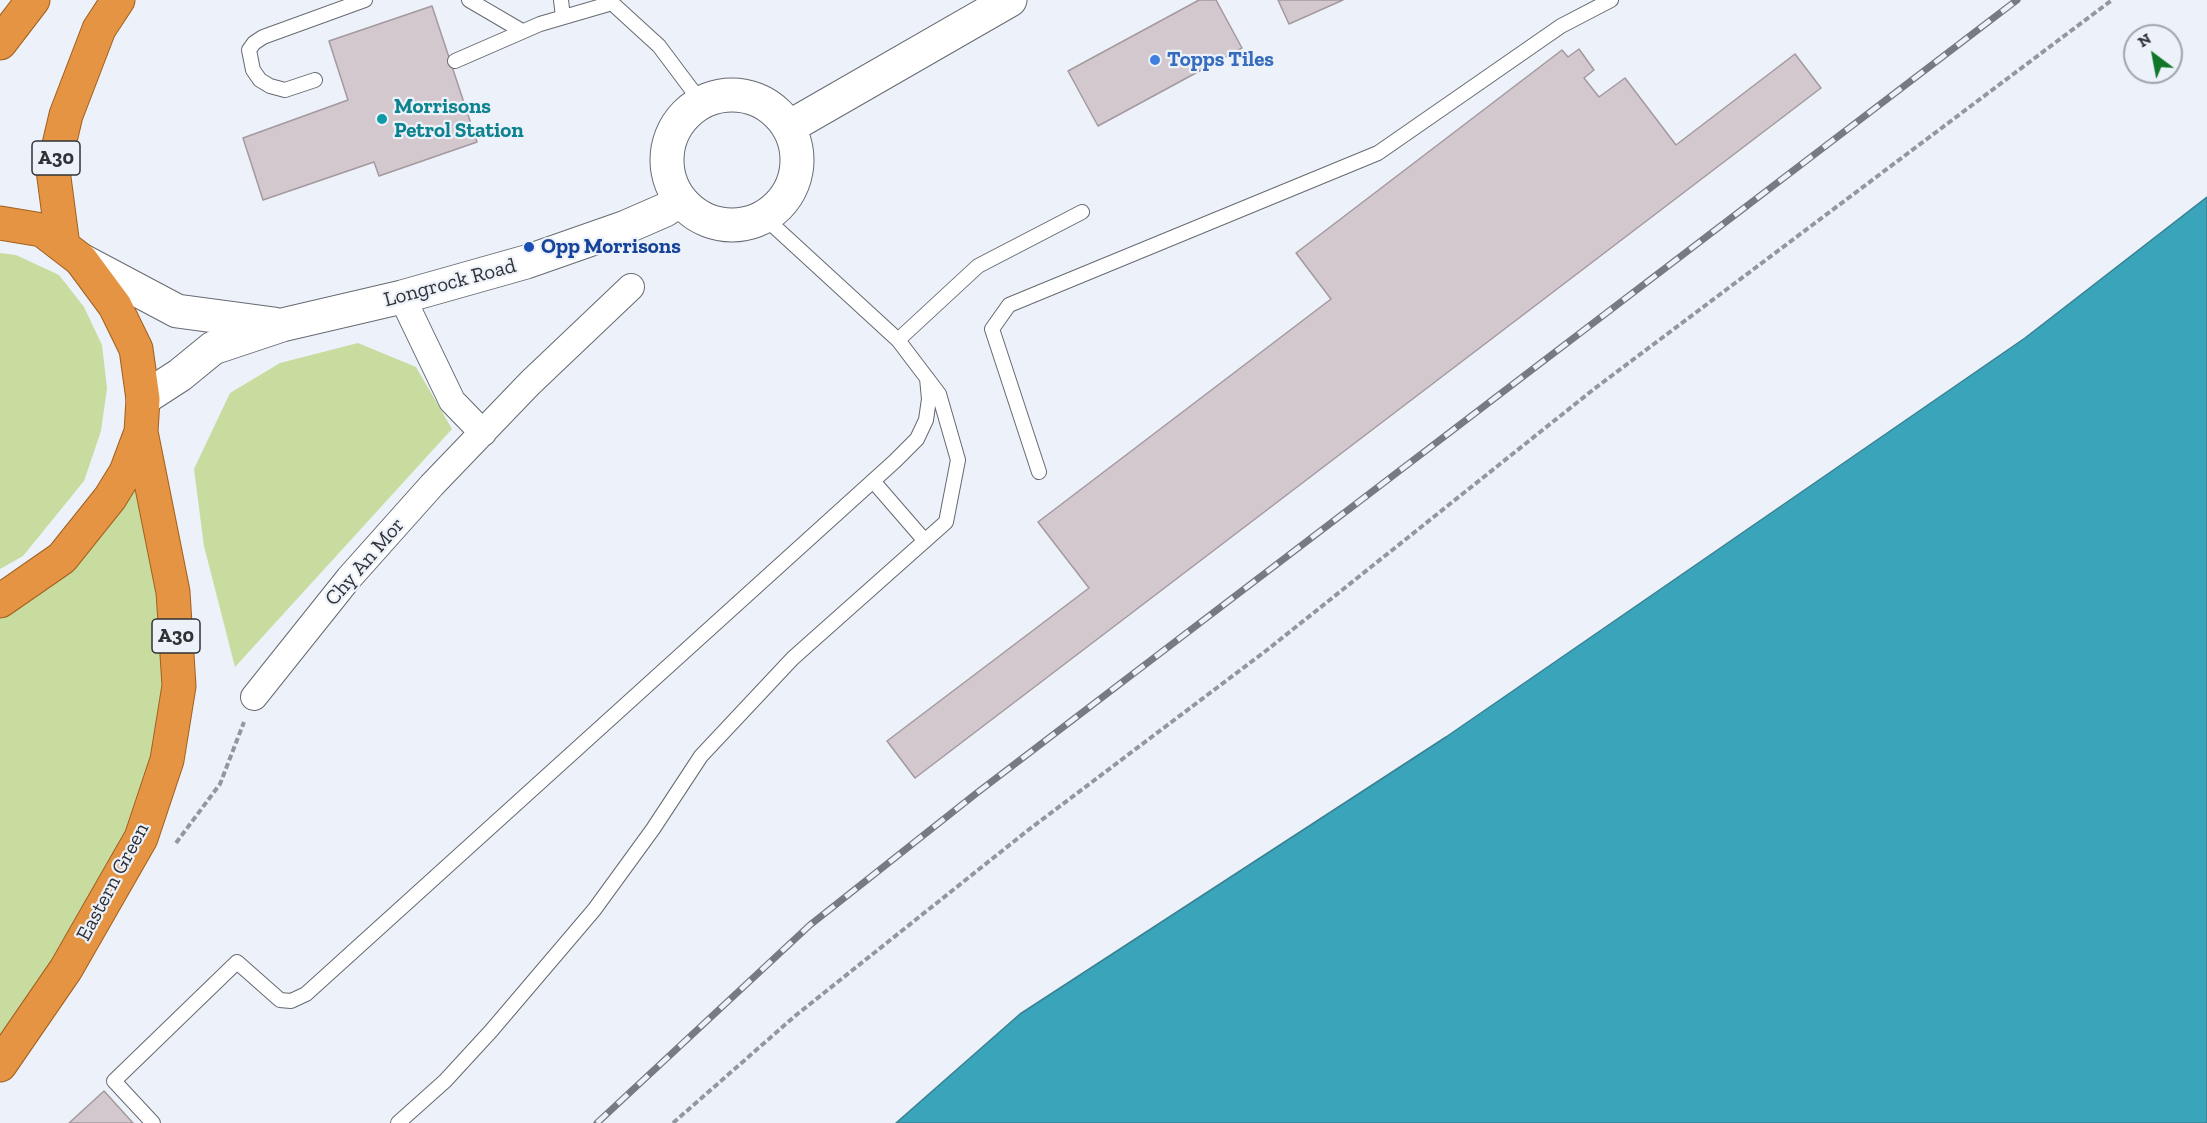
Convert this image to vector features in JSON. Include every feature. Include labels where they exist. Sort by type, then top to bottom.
[{"type":"highway","points":[[0,44],[33,0]]},
{"type":"highway","name":"A30","points":[[72,253],[53,170],[66,115],[99,29],[118,0]]},
{"type":"highway","points":[[0,223],[42,230],[72,253],[115,306],[136,349],[143,399],[141,432],[126,472],[110,498],[62,558],[0,601]]},
{"type":"highway","name":"Eastern Green","points":[[0,1065],[66,969],[141,838],[167,760],[179,686],[173,592],[141,432]]},
{"type":"street","points":[[789,127],[1010,0]]},
{"type":"street","points":[[720,95],[740,95],[759,100],[776,111],[789,127],[796,146],[797,167],[792,187],[780,204],[764,217],[735,226],[704,219],[680,200],[669,180],[666,157],[671,135],[683,116],[701,102],[720,95]]},
{"type":"street","name":"Longrock Road","points":[[143,399],[180,375],[213,348],[282,325],[402,297],[526,262],[626,227],[665,210],[680,200]]},
{"type":"street","name":"Longrock Road","points":[[72,253],[177,311],[282,325]]},
{"type":"street","name":"Chy An Mor","points":[[254,697],[349,578],[530,383],[631,287]]},
{"type":"street","points":[[402,297],[452,401],[483,433]]},
{"type":"lane","points":[[315,80],[285,90],[270,86],[260,80],[253,70],[249,50],[263,37],[366,0]]},
{"type":"lane","points":[[469,0],[522,31]]},
{"type":"lane","points":[[561,0],[563,17]]},
{"type":"lane","points":[[1039,472],[992,329],[1009,305],[1378,153],[1561,26],[1611,0]]},
{"type":"lane","points":[[455,61],[522,31],[612,3],[659,46],[701,102]]},
{"type":"lane","points":[[898,340],[978,266],[1082,212]]},
{"type":"lane","points":[[398,1123],[461,1064],[594,910],[653,829],[701,756],[794,658],[946,522],[958,460],[939,394],[898,340],[764,217]]},
{"type":"lane","points":[[153,1123],[114,1081],[237,962],[280,1000],[291,1001],[306,994],[917,439],[926,420],[929,399],[927,378]]},
{"type":"lane","points":[[873,481],[925,541]]},
{"type":"path","points":[[674,1123],[795,1016],[1026,831],[1267,650],[1594,389],[2112,0]]},
{"type":"path","points":[[141,838],[172,849],[220,784],[254,697]]},
{"type":"green space","points":[[0,253],[16,255],[59,275],[84,307],[102,345],[107,388],[101,431],[84,481],[23,556],[0,569]]},
{"type":"green space","points":[[358,343],[416,367],[452,429],[235,667],[204,546],[194,469],[230,393],[280,363]]},
{"type":"green space","points":[[141,432],[173,592],[164,769],[0,1065],[0,601],[62,558]]},
{"type":"water","points":[[2207,197],[2207,1123],[896,1123],[1020,1014],[1446,737],[2025,338]]},
{"type":"building","name":"Topps Tiles","points":[[1199,0],[1216,0],[1242,48],[1098,126],[1068,71]]},
{"type":"building","points":[[1278,0],[1343,0],[1289,24]]},
{"type":"building","name":"Morrisons Petrol Station","points":[[432,6],[477,142],[379,176],[374,162],[263,200],[243,138],[348,100],[329,41]]},
{"type":"building","points":[[1579,49],[1594,70],[1584,78],[1599,97],[1625,78],[1676,145],[1795,54],[1821,88],[915,778],[887,741],[1089,588],[1038,522],[1331,299],[1296,253],[1562,50],[1568,57]]},
{"type":"building","points":[[104,1091],[133,1123],[69,1123]]},
{"type":"railway","points":[[597,1123],[810,925],[978,792],[2017,0]]},
{"type":"place","name":"Topps Tiles","points":[[1155,60]]},
{"type":"place","name":"Morrisons Petrol Station","points":[[382,119]]},
{"type":"place","name":"Opp Morrisons","points":[[529,247]]}]
